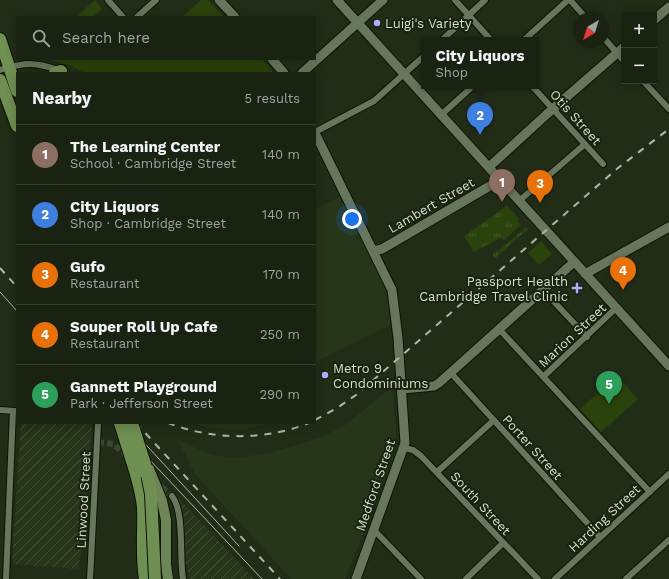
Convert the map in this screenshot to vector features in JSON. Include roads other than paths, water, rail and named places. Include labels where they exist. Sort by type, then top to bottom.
[{"type":"highway","points":[[0,39],[5,68],[16,89]]},
{"type":"highway","points":[[0,80],[16,123]]},
{"type":"highway","points":[[120,424],[141,493],[143,506],[143,554],[145,579]]},
{"type":"highway","points":[[132,424],[145,464],[152,498],[153,558],[155,579]]},
{"type":"main road","points":[[219,0],[234,16]]},
{"type":"main road","points":[[337,0],[668,365]]},
{"type":"main road","points":[[303,72],[383,0]]},
{"type":"main road","points":[[657,17],[669,7]]},
{"type":"main road","points":[[488,167],[620,50]]},
{"type":"main road","points":[[273,60],[283,72]]},
{"type":"main road","name":"Medford Street","points":[[316,137],[392,290],[402,389],[406,438],[404,448],[356,579]]},
{"type":"main road","name":"Lambert Street","points":[[373,251],[382,249],[500,180]]},
{"type":"main road","points":[[585,274],[669,227]]},
{"type":"main road","points":[[402,389],[434,386],[574,262]]},
{"type":"main road","points":[[138,441],[161,498],[166,520],[166,560],[168,579]]},
{"type":"street","points":[[108,0],[122,16]]},
{"type":"street","points":[[138,16],[156,0]]},
{"type":"street","points":[[455,0],[488,37]]},
{"type":"street","points":[[445,37],[485,0]]},
{"type":"street","points":[[527,37],[569,0],[580,12]]},
{"type":"street","points":[[609,42],[620,50]]},
{"type":"street","points":[[316,137],[374,101],[421,59]]},
{"type":"street","points":[[5,68],[30,64],[44,66],[61,72]]},
{"type":"street","points":[[646,84],[669,109]]},
{"type":"street","points":[[441,115],[470,89]]},
{"type":"street","name":"Otis Street","points":[[535,89],[603,164]]},
{"type":"street","points":[[519,201],[585,144]]},
{"type":"street","points":[[543,290],[587,336]]},
{"type":"street","name":"Marion Street","points":[[543,377],[616,308]]},
{"type":"street","points":[[499,329],[650,492]]},
{"type":"street","name":"Porter Street","points":[[450,372],[600,537]]},
{"type":"street","points":[[0,410],[15,411],[6,579]]},
{"type":"street","points":[[436,472],[494,420]]},
{"type":"street","name":"Linwood Street","points":[[90,579],[98,424]]},
{"type":"street","name":"South Street","points":[[404,448],[418,453],[538,579]]},
{"type":"street","name":"Harding Street","points":[[555,579],[669,474]]},
{"type":"street","points":[[172,496],[179,518],[183,579]]},
{"type":"street","points":[[374,530],[421,579]]},
{"type":"street","points":[[626,579],[669,540]]},
{"type":"street","points":[[466,579],[503,543]]},
{"type":"tunnel","points":[[98,442],[113,444],[128,456]]},
{"type":"tunnel","points":[[155,481],[172,496]]},
{"type":"tram line","points":[[0,292],[16,310]]},
{"type":"tram line","points":[[116,424],[262,579]]},
{"type":"tram line","points":[[127,424],[239,546]]},
{"type":"railway","points":[[316,419],[356,395],[618,168],[669,129]]},
{"type":"railway","points":[[0,268],[16,286]]},
{"type":"railway","points":[[137,424],[280,579]]},
{"type":"railway","points":[[171,424],[202,433],[238,436],[275,433],[306,424]]},
{"type":"place","name":"Luigi's Variety","points":[[377,23]]},
{"type":"place","name":"City Liquors","points":[[480,135]]},
{"type":"place","name":"The Learning Center","points":[[502,202]]},
{"type":"place","name":"Gufo","points":[[540,203]]},
{"type":"place","name":"Passport Health Cambridge Travel Clinic","points":[[577,288]]},
{"type":"place","name":"Souper Roll Up Cafe","points":[[623,290]]},
{"type":"place","name":"Metro 9 Condominiums","points":[[325,375]]},
{"type":"place","name":"Gannett Playground","points":[[609,404]]}]
